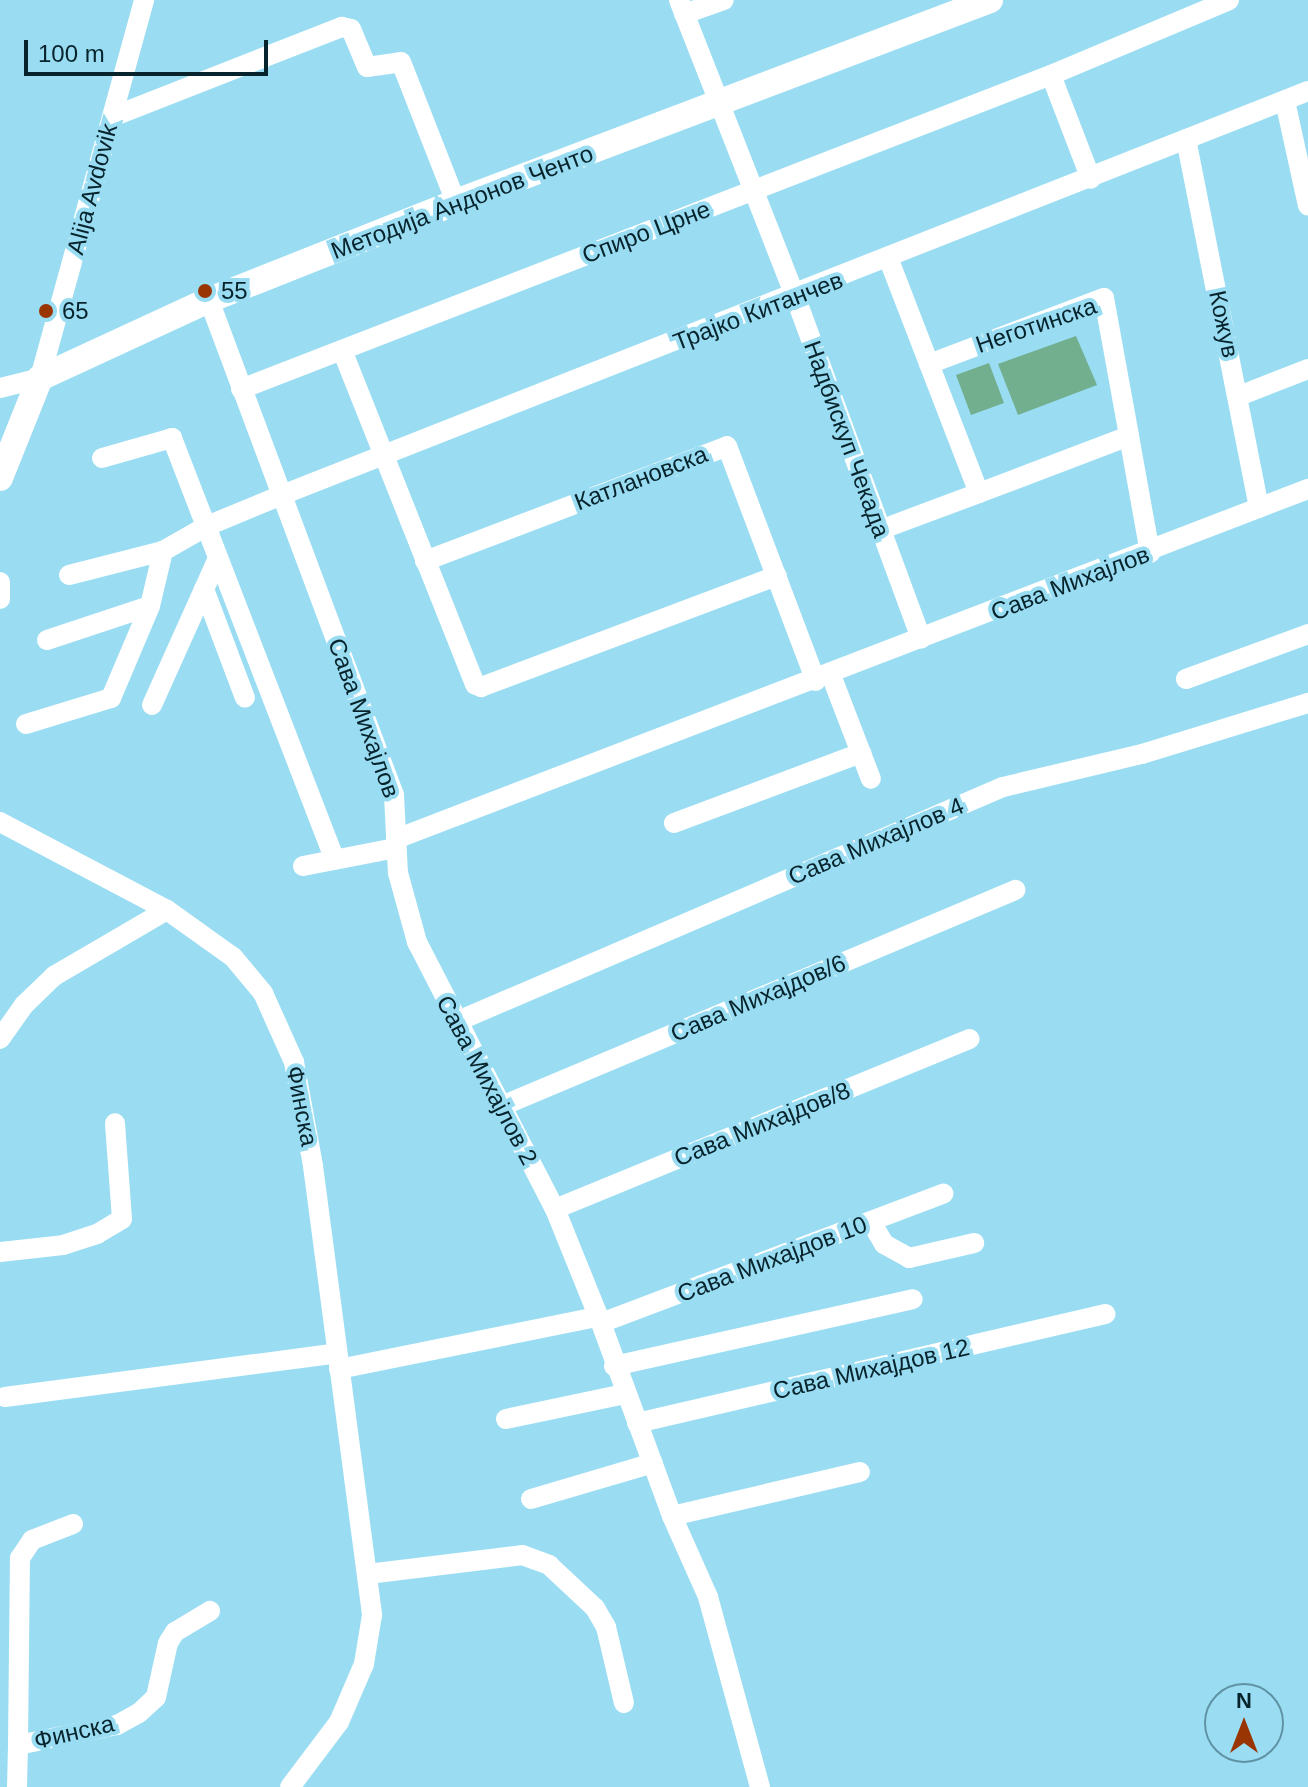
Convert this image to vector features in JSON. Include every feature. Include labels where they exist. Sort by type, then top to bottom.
[{"type":"main road","name":"Методија Андонов Ченто","points":[[40,378],[209,300],[456,202],[717,106],[990,0]]},
{"type":"main road","points":[[0,478],[40,378]]},
{"type":"street","name":"Alija Avdovik","points":[[40,378],[144,0]]},
{"type":"street","points":[[681,7],[724,0]]},
{"type":"street","name":"Спиро Црне","points":[[241,389],[1051,75],[1229,0]]},
{"type":"street","name":"Надбискуп Чекада","points":[[681,7],[717,106],[795,296],[921,639]]},
{"type":"street","points":[[112,117],[342,27],[351,29],[367,67],[401,62],[456,202]]},
{"type":"street","points":[[1051,75],[1091,179]]},
{"type":"street","name":"Трајко Китанчев","points":[[69,575],[163,551],[207,526],[282,495],[889,260],[1308,91]]},
{"type":"street","points":[[1285,101],[1308,206]]},
{"type":"street","name":"Кожув","points":[[1186,139],[1259,508]]},
{"type":"street","points":[[889,260],[979,493]]},
{"type":"street","name":"Неготинска","points":[[929,364],[1104,298],[1150,553]]},
{"type":"street","name":"Сава Михајлов","points":[[209,300],[394,795],[396,843],[1150,553],[1308,489]]},
{"type":"street","points":[[342,350],[470,679],[481,687],[777,576]]},
{"type":"street","points":[[1239,396],[1308,369]]},
{"type":"street","points":[[0,388],[40,378]]},
{"type":"street","points":[[880,530],[1129,436]]},
{"type":"street","points":[[102,458],[172,438],[335,860]]},
{"type":"street","name":"Катлановска","points":[[425,561],[727,446],[777,576],[823,678]]},
{"type":"street","points":[[26,724],[111,698],[150,606],[163,551]]},
{"type":"street","points":[[152,705],[218,558]]},
{"type":"street","points":[[0,582],[0,599]]},
{"type":"street","points":[[204,589],[245,698]]},
{"type":"street","points":[[47,640],[150,606]]},
{"type":"street","points":[[1186,679],[1308,634]]},
{"type":"street","points":[[823,678],[871,779]]},
{"type":"street","name":"Сава Михајлов 4","points":[[458,1021],[1003,787],[1142,754],[1308,703]]},
{"type":"street","points":[[674,823],[861,753]]},
{"type":"street","name":"Финска","points":[[0,822],[167,910],[233,957],[263,993],[282,1029],[303,1099],[372,1615],[364,1664],[339,1722],[290,1787]]},
{"type":"street","points":[[303,866],[396,843]]},
{"type":"street","name":"Сава Михајлов 2","points":[[396,843],[417,942],[555,1209],[600,1320],[614,1366],[672,1516],[708,1597],[760,1787]]},
{"type":"street","name":"Сава Михајдов/6","points":[[502,1106],[1015,890]]},
{"type":"street","points":[[0,1039],[24,1005],[54,976],[167,910]]},
{"type":"street","name":"Сава Михајдов/8","points":[[555,1209],[970,1039]]},
{"type":"street","points":[[0,1252],[63,1245],[97,1234],[122,1219],[115,1123]]},
{"type":"street","name":"Сава Михајдов 10","points":[[600,1320],[943,1194]]},
{"type":"street","points":[[871,1222],[884,1244],[909,1258],[974,1243]]},
{"type":"street","points":[[614,1366],[913,1299]]},
{"type":"street","name":"Сава Михајдов 12","points":[[637,1423],[1105,1314]]},
{"type":"street","points":[[5,1397],[338,1361],[600,1320]]},
{"type":"street","points":[[506,1419],[625,1394]]},
{"type":"street","points":[[531,1499],[653,1463]]},
{"type":"street","points":[[672,1516],[860,1472]]},
{"type":"street","name":"Финска","points":[[17,1787],[20,1558],[32,1540],[73,1524]]},
{"type":"street","points":[[368,1574],[522,1555],[549,1565],[601,1617],[624,1703]]},
{"type":"street","name":"Финска","points":[[18,1745],[117,1725],[139,1713],[156,1697],[168,1643],[175,1632],[210,1611]]},
{"type":"green space","points":[[1076,336],[1097,385],[1018,415],[998,364]]},
{"type":"green space","points":[[989,363],[1004,403],[971,415],[956,375]]},
{"type":"place","name":"55","points":[[205,291]]},
{"type":"place","name":"65","points":[[46,311]]}]
